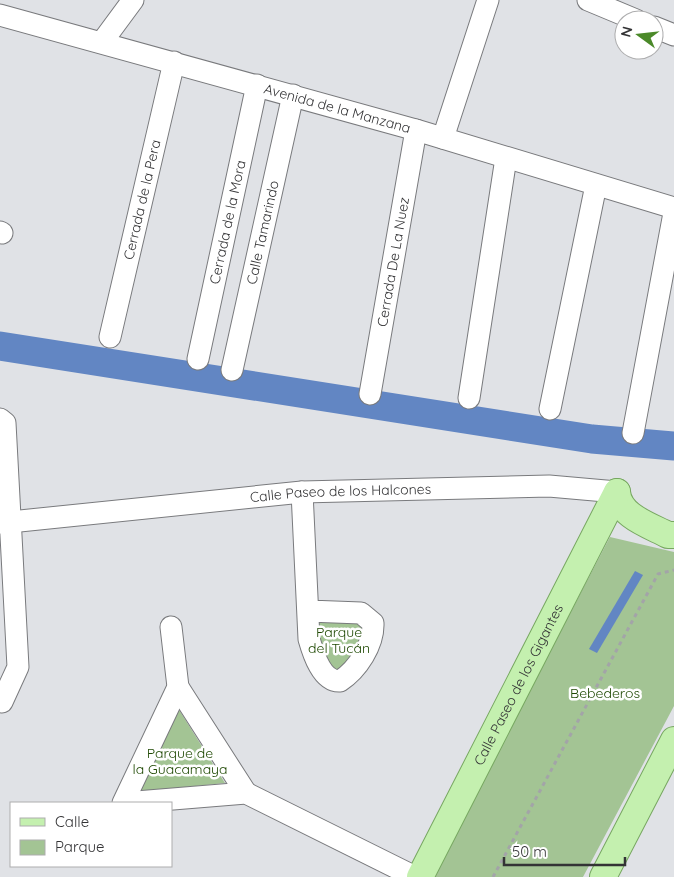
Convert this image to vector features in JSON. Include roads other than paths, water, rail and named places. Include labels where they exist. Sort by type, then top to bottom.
[{"type":"main road","name":"Calle Paseo de los Halcones","points":[[617,492],[626,492],[674,523]]},
{"type":"main road","points":[[617,492],[618,502],[628,513],[668,536],[674,535]]},
{"type":"main road","name":"Calle Paseo de los Gigantes","points":[[420,877],[617,492]]},
{"type":"main road","points":[[603,877],[671,753]]},
{"type":"street","points":[[102,42],[133,0]]},
{"type":"street","points":[[442,138],[488,0]]},
{"type":"street","points":[[592,1],[614,10]]},
{"type":"street","name":"Avenida de la Manzana","points":[[0,14],[416,130],[674,208]]},
{"type":"street","name":"Cerrada de la Pera","points":[[110,337],[174,62]]},
{"type":"street","name":"Cerrada de la Mora","points":[[198,359],[257,86]]},
{"type":"street","name":"Calle Tamarindo","points":[[232,370],[293,95]]},
{"type":"street","name":"Cerrada De La Nuez","points":[[370,394],[416,130]]},
{"type":"street","points":[[469,398],[506,158]]},
{"type":"street","points":[[550,409],[596,185]]},
{"type":"street","points":[[634,433],[674,213]]},
{"type":"street","points":[[0,419],[5,423],[5,522],[18,667],[2,702]]},
{"type":"street","name":"Calle Paseo de los Halcones","points":[[5,522],[302,492],[549,486],[617,492]]},
{"type":"street","points":[[302,492],[308,611]]},
{"type":"street","points":[[172,627],[178,687],[246,793],[414,877]]},
{"type":"street","points":[[124,802],[178,687]]},
{"type":"street","points":[[136,802],[246,793]]},
{"type":"water","points":[[635,571],[643,575],[597,653],[589,649]]},
{"type":"waterway","points":[[0,346],[592,439],[674,446]]},
{"type":"park label","name":"Parque del Tucán","points":[[339,640]]},
{"type":"park label","name":"Bebederos","points":[[605,693]]},
{"type":"park label","name":"Parque de la Guacamaya","points":[[180,762]]}]
